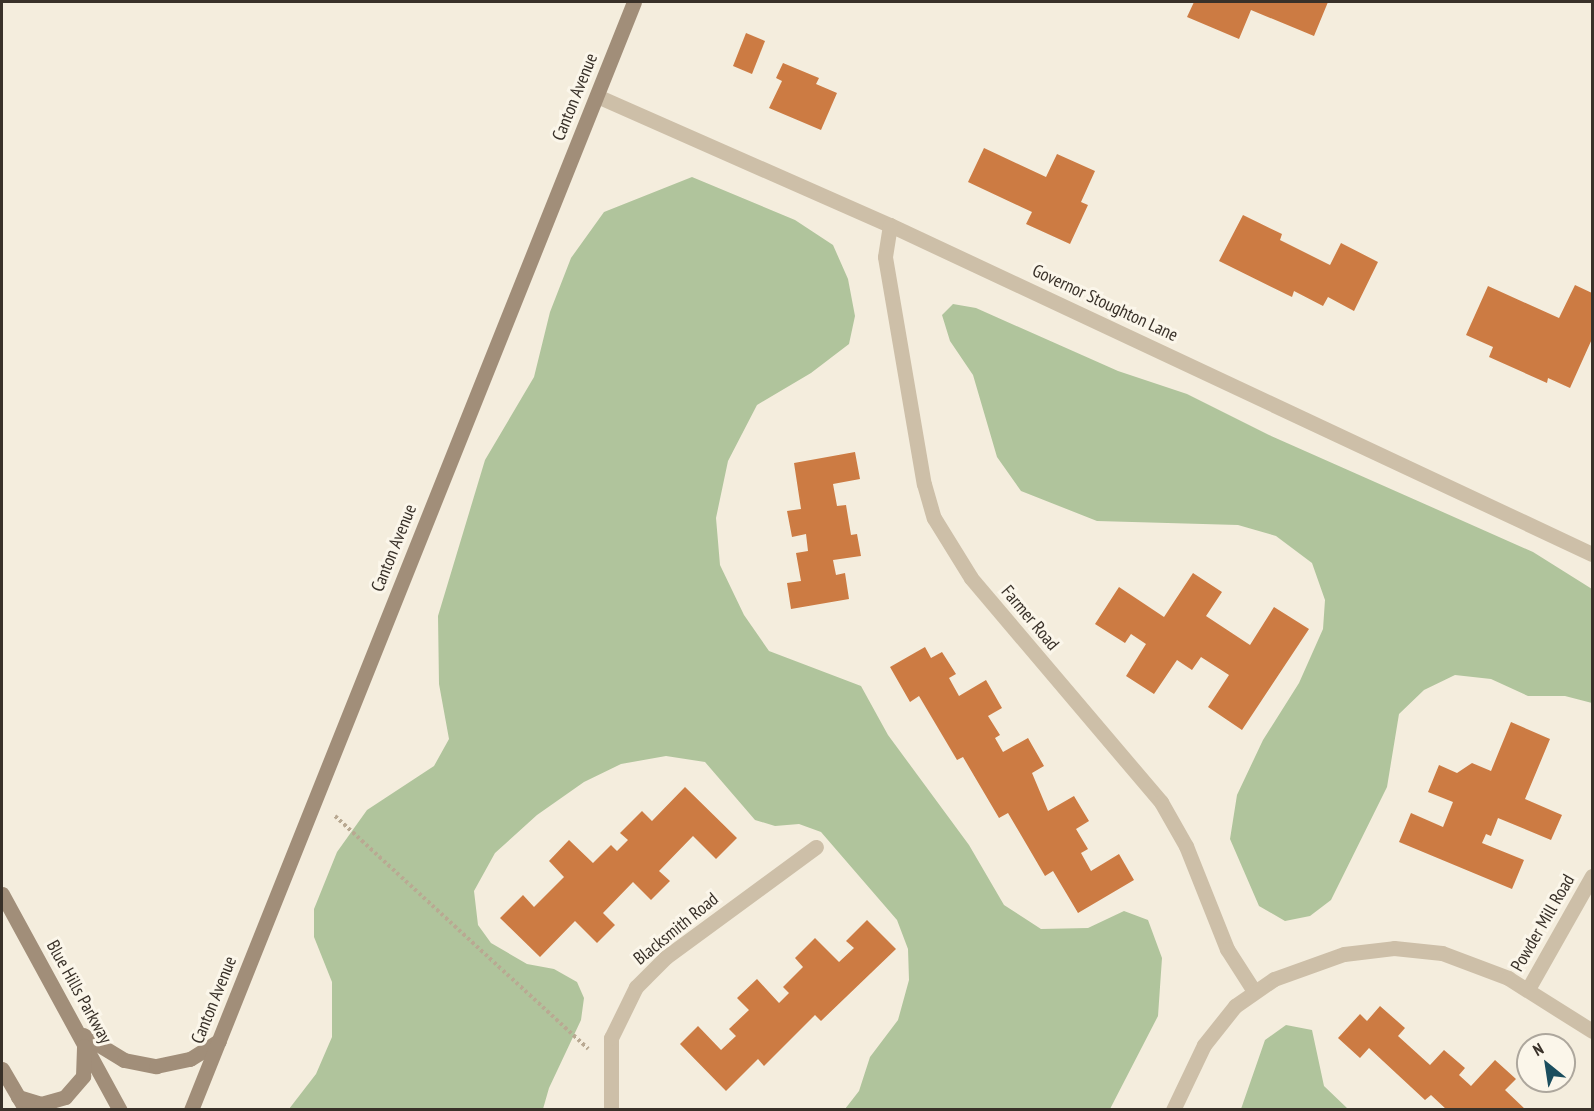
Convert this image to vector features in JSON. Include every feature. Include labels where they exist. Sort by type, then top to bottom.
[{"type":"main road","name":"Canton Avenue","points":[[191,1110],[634,2]]},
{"type":"main road","name":"Blue Hills Parkway","points":[[2,894],[81,1033],[120,1110]]},
{"type":"main road","points":[[81,1033],[124,1060],[156,1066],[190,1059],[219,1041]]},
{"type":"main road","points":[[2,1069],[22,1103],[54,1102],[76,1088],[86,1064],[81,1033]]},
{"type":"street","name":"Governor Stoughton Lane","points":[[597,96],[890,225],[1593,554]]},
{"type":"street","name":"Farmer Road","points":[[890,225],[885,257],[924,484],[934,518],[971,578],[1161,802],[1186,846],[1227,949],[1254,992]]},
{"type":"street","name":"Blacksmith Road","points":[[611,1110],[609,1055],[617,1019],[650,971],[816,847]]},
{"type":"street","name":"Powder Mill Road","points":[[1528,989],[1593,876]]},
{"type":"street","points":[[1173,1110],[1193,1066],[1219,1024],[1254,992],[1319,961],[1394,948],[1450,956],[1528,989],[1593,1031]]},
{"type":"path","points":[[312,803],[343,822],[586,1048],[609,1055]]},
{"type":"green space","points":[[692,177],[795,220],[833,245],[848,279],[855,316],[849,344],[811,373],[757,405],[728,461],[716,518],[720,565],[744,615],[769,651],[861,686],[888,735],[969,845],[1004,905],[1041,929],[1088,928],[1124,911],[1148,920],[1162,958],[1158,1016],[1110,1109],[845,1109],[859,1091],[870,1057],[898,1020],[909,980],[908,949],[897,920],[821,832],[799,824],[775,826],[755,820],[705,762],[666,756],[621,764],[584,782],[537,815],[495,853],[474,891],[478,925],[491,943],[527,964],[554,969],[577,982],[584,998],[581,1020],[549,1088],[543,1109],[289,1109],[316,1074],[332,1037],[332,982],[314,937],[314,909],[337,852],[367,810],[434,766],[449,739],[439,684],[438,616],[485,460],[534,377],[550,312],[571,258],[604,212]]},
{"type":"green space","points":[[953,304],[976,308],[1118,371],[1187,394],[1269,435],[1533,552],[1592,589],[1592,703],[1565,696],[1528,696],[1491,679],[1455,675],[1424,690],[1399,714],[1387,787],[1331,900],[1310,916],[1285,921],[1259,906],[1230,839],[1237,795],[1263,740],[1299,683],[1323,629],[1325,600],[1312,563],[1276,536],[1238,525],[1097,521],[1021,491],[997,457],[973,375],[950,341],[942,315]]},
{"type":"green space","points":[[1286,1025],[1312,1030],[1324,1086],[1348,1109],[1241,1109],[1265,1040]]},
{"type":"building","points":[[1194,2],[1328,2],[1314,36],[1251,10],[1239,39],[1187,17]]},
{"type":"building","points":[[746,33],[765,41],[752,74],[733,66]]},
{"type":"building","points":[[783,63],[819,78],[816,84],[837,93],[821,130],[769,108],[782,81],[776,78]]},
{"type":"building","points":[[984,148],[1046,177],[1057,154],[1095,171],[1081,202],[1088,205],[1070,244],[1026,224],[1032,212],[968,182]]},
{"type":"building","points":[[1243,215],[1282,234],[1280,240],[1330,265],[1341,243],[1378,262],[1354,311],[1328,297],[1323,306],[1294,291],[1292,297],[1219,261]]},
{"type":"building","points":[[1575,285],[1592,293],[1592,339],[1570,388],[1548,378],[1547,383],[1489,357],[1493,347],[1466,335],[1488,286],[1559,318]]},
{"type":"building","points":[[855,452],[860,479],[833,484],[837,506],[846,505],[851,535],[857,534],[861,556],[833,560],[836,575],[845,573],[849,599],[791,609],[787,583],[801,581],[796,553],[808,551],[806,534],[792,537],[787,511],[801,509],[794,463]]},
{"type":"building","points":[[1193,573],[1222,592],[1206,616],[1250,645],[1274,607],[1309,629],[1242,730],[1208,707],[1229,675],[1201,657],[1192,670],[1177,660],[1154,694],[1126,676],[1146,644],[1131,634],[1125,643],[1095,624],[1119,587],[1164,617]]},
{"type":"building","points":[[925,647],[931,658],[942,652],[956,674],[949,678],[959,696],[986,680],[1002,708],[988,716],[1000,735],[995,738],[1003,752],[1028,738],[1044,766],[1032,773],[1048,811],[1074,796],[1089,821],[1076,829],[1088,849],[1081,853],[1091,871],[1119,854],[1134,880],[1078,913],[1053,871],[1045,876],[1008,813],[999,818],[963,757],[957,760],[919,696],[910,702],[890,667]]},
{"type":"building","points":[[1511,722],[1550,739],[1525,799],[1562,815],[1551,840],[1498,818],[1491,836],[1486,834],[1482,843],[1524,860],[1512,889],[1399,842],[1411,813],[1443,827],[1453,802],[1428,792],[1439,765],[1457,773],[1472,763],[1491,771]]},
{"type":"building","points":[[685,787],[737,838],[716,859],[693,836],[659,871],[670,881],[651,900],[633,882],[603,913],[615,925],[597,943],[575,921],[540,957],[500,918],[523,895],[534,907],[564,877],[549,861],[569,840],[593,863],[611,845],[617,851],[628,840],[620,833],[642,811],[652,821]]},
{"type":"building","points":[[867,920],[896,949],[821,1021],[815,1015],[764,1066],[758,1059],[726,1091],[680,1044],[698,1026],[721,1050],[736,1036],[729,1029],[749,1010],[737,998],[757,979],[779,1003],[789,993],[783,987],[803,967],[795,958],[815,938],[839,962],[854,948],[846,941]]},
{"type":"building","points":[[1380,1006],[1405,1028],[1398,1036],[1430,1065],[1444,1050],[1465,1068],[1459,1075],[1471,1086],[1495,1060],[1516,1079],[1505,1090],[1526,1110],[1447,1110],[1431,1095],[1425,1100],[1369,1048],[1360,1058],[1338,1038],[1360,1014],[1367,1021]]}]
